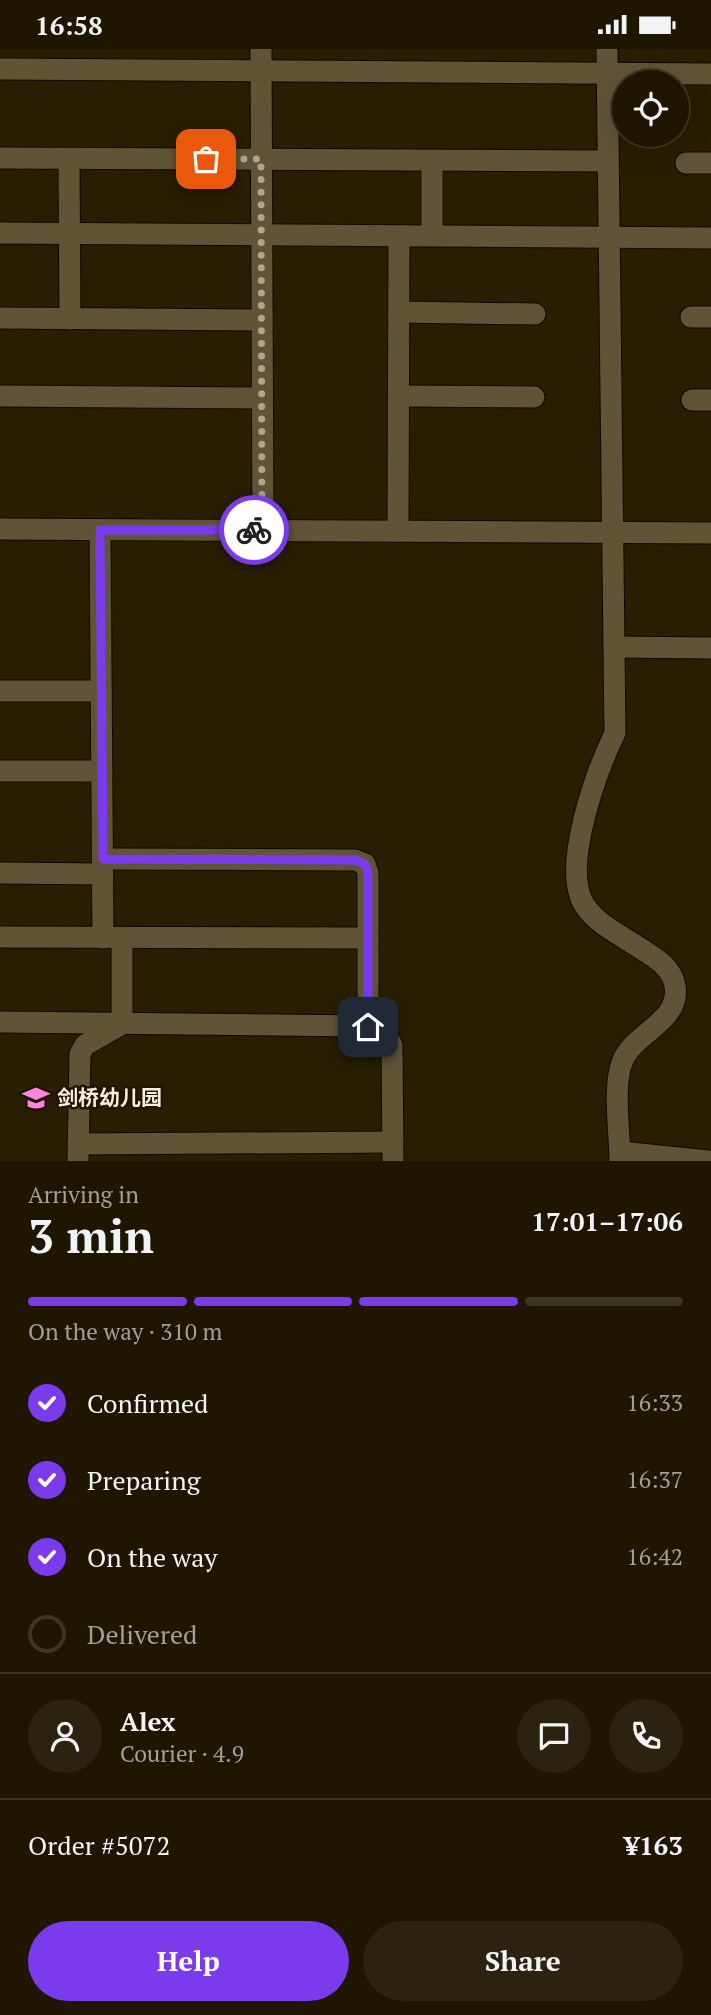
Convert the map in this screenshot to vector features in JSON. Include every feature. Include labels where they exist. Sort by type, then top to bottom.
[{"type":"street","points":[[261,49],[262,530]]},
{"type":"street","points":[[607,49],[615,733],[587,803],[579,853],[579,891],[584,905],[593,915],[668,970],[675,983],[676,999],[669,1013],[631,1047],[622,1061],[619,1076],[620,1156],[708,1161]]},
{"type":"street","points":[[0,69],[711,74]]},
{"type":"street","points":[[0,158],[608,161]]},
{"type":"street","points":[[69,159],[70,319]]},
{"type":"street","points":[[432,160],[432,236]]},
{"type":"street","points":[[686,163],[711,163]]},
{"type":"street","points":[[0,233],[711,238]]},
{"type":"street","points":[[398,531],[399,236]]},
{"type":"street","points":[[399,312],[535,314]]},
{"type":"street","points":[[0,318],[262,320]]},
{"type":"street","points":[[0,396],[262,398]]},
{"type":"street","points":[[399,396],[534,397]]},
{"type":"street","points":[[0,529],[711,533]]},
{"type":"street","points":[[100,530],[103,867],[122,1024]]},
{"type":"street","points":[[614,647],[711,647]]},
{"type":"street","points":[[0,691],[101,691]]},
{"type":"street","points":[[0,771],[102,771]]},
{"type":"street","points":[[0,873],[103,867],[355,860],[365,864],[368,873],[368,1027]]},
{"type":"street","points":[[0,937],[368,938]]},
{"type":"street","points":[[0,1022],[368,1027],[384,1033],[392,1045],[393,1152],[78,1153],[80,1054],[85,1045],[122,1024]]},
{"type":"way so far","points":[[206,159],[261,159],[262,530],[254,530]]},
{"type":"place","name":"剑桥幼儿园","points":[[36,1098]]},
{"type":"route","points":[[254,530],[100,530],[103,859],[355,860],[365,864],[368,873],[368,1027]]}]
